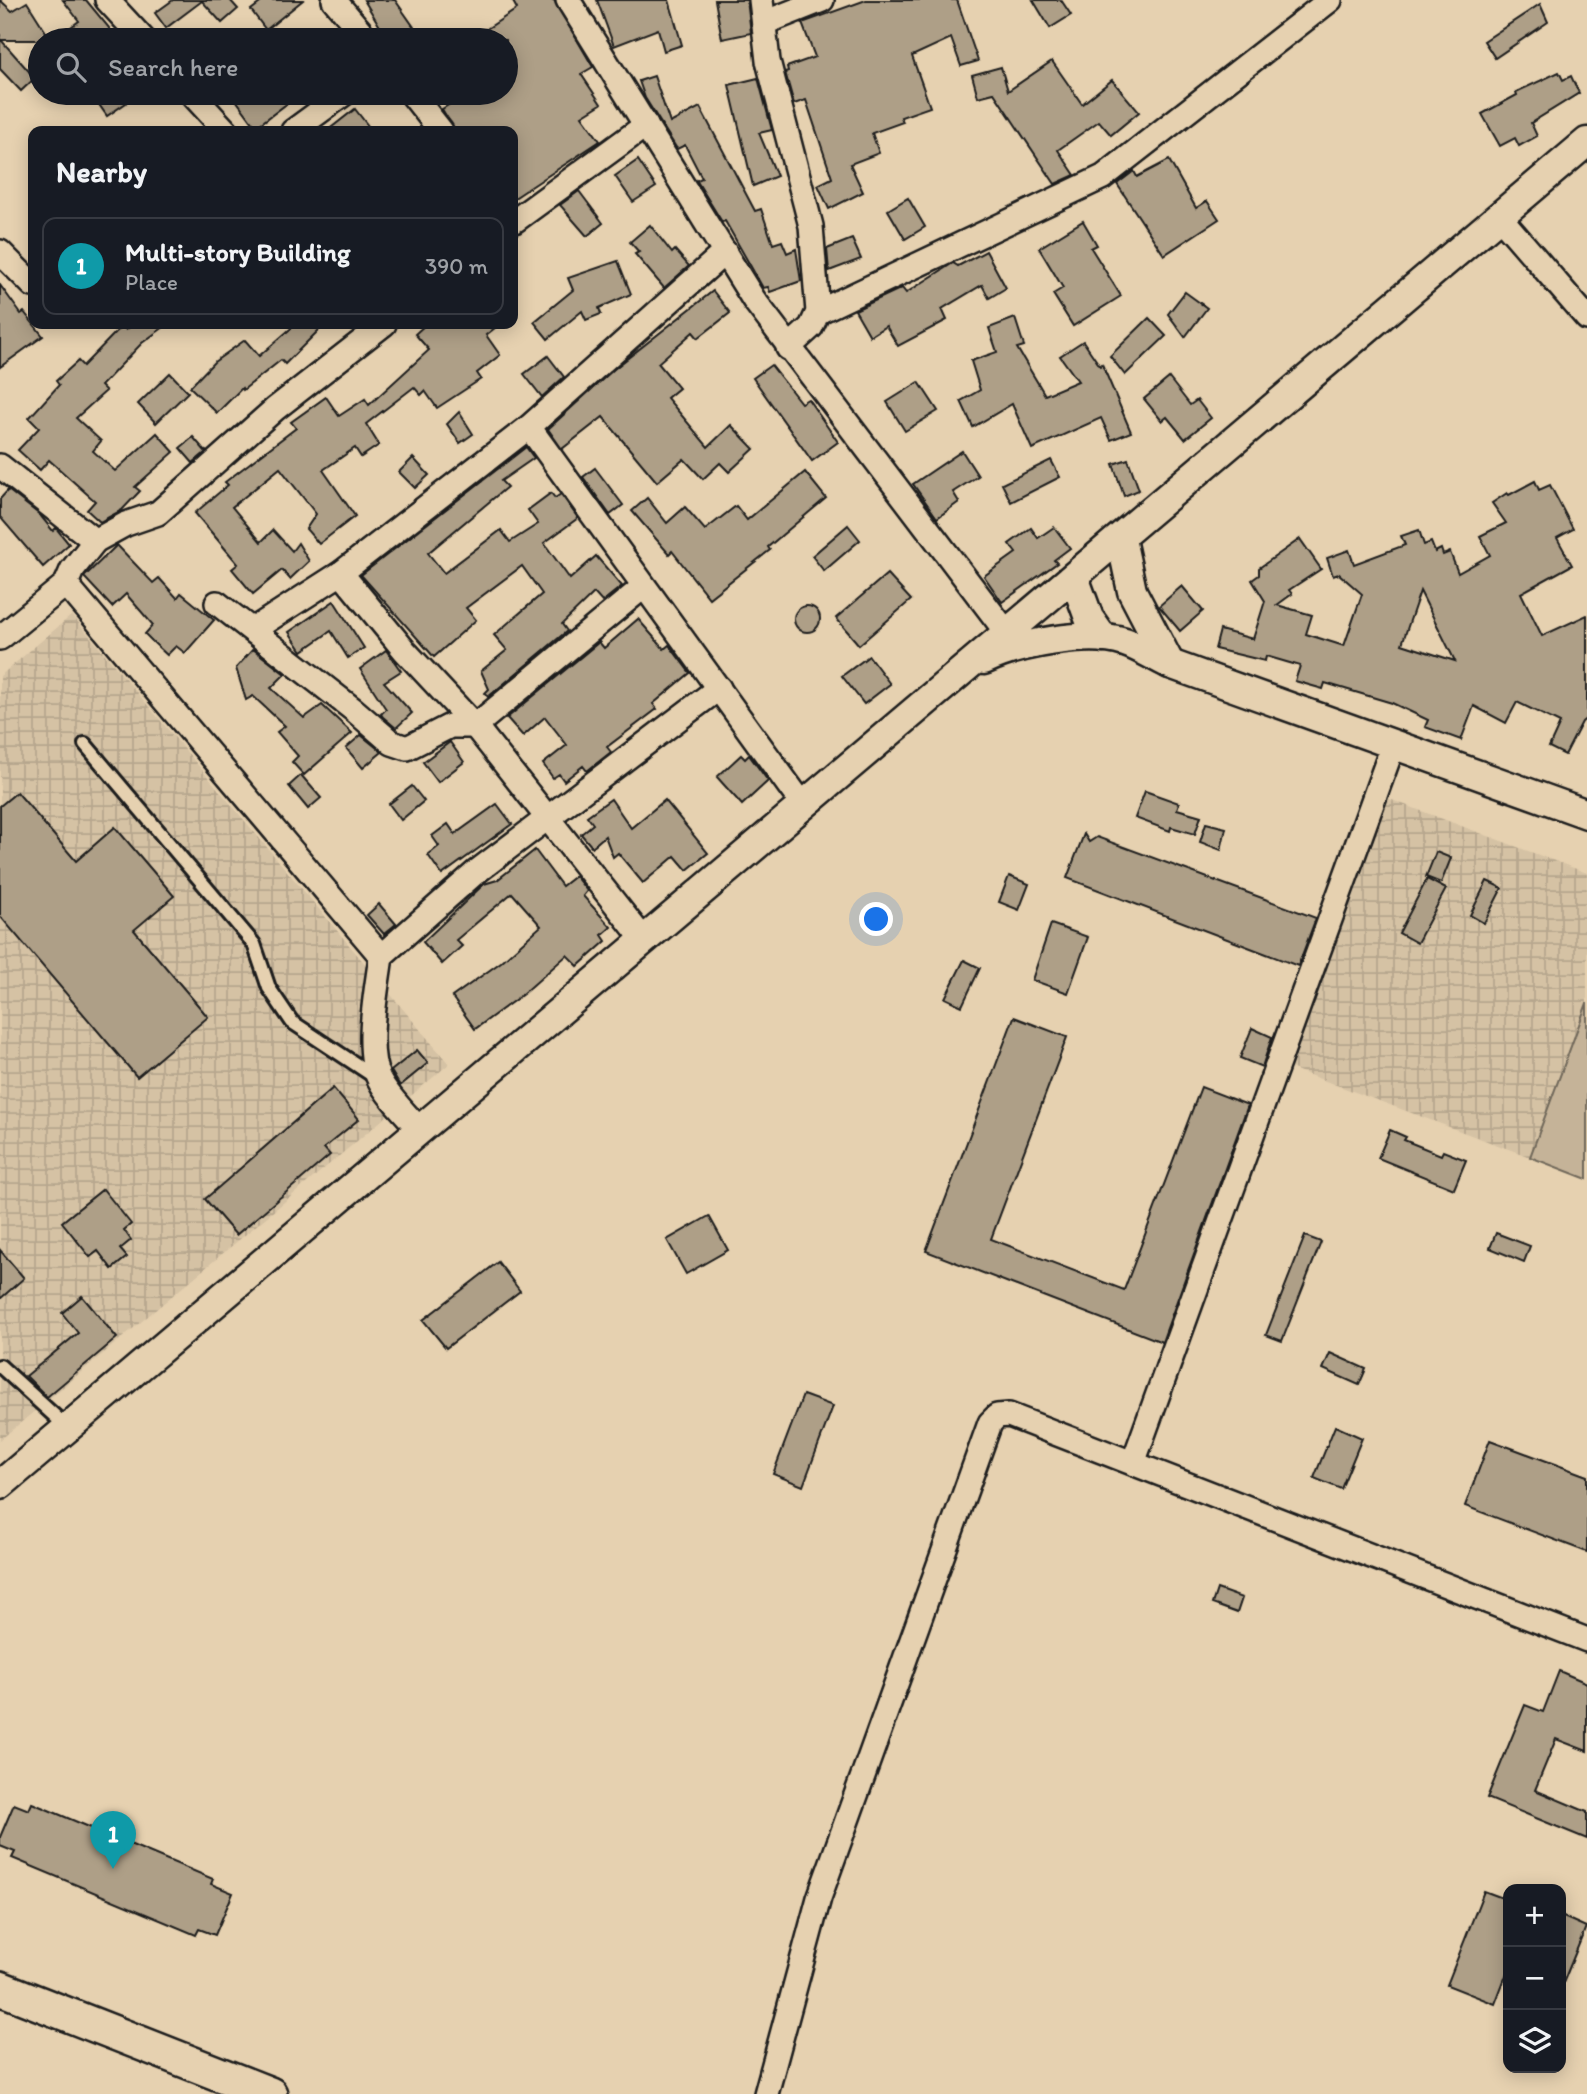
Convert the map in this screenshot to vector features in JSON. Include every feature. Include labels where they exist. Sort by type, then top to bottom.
[{"type":"main road","points":[[0,1988],[270,2094]]},
{"type":"street","points":[[107,0],[133,28]]},
{"type":"street","points":[[334,0],[358,28]]},
{"type":"street","points":[[568,0],[788,348],[1007,633]]},
{"type":"street","points":[[788,348],[811,327],[818,312],[811,226],[768,61],[762,11],[822,0]]},
{"type":"street","points":[[818,312],[1103,177],[1329,0]]},
{"type":"street","points":[[202,105],[221,126]]},
{"type":"street","points":[[300,126],[329,105]]},
{"type":"street","points":[[420,105],[437,126]]},
{"type":"street","points":[[518,218],[646,125]]},
{"type":"street","points":[[0,1485],[1587,142]]},
{"type":"street","points":[[1499,216],[1587,318]]},
{"type":"street","points":[[0,252],[28,280]]},
{"type":"street","points":[[254,629],[341,573],[528,427],[725,252]]},
{"type":"street","points":[[0,638],[66,584],[78,561],[95,541],[127,524],[158,513],[275,409],[378,329]]},
{"type":"street","points":[[528,427],[803,805]]},
{"type":"street","points":[[0,466],[95,541]]},
{"type":"street","points":[[1121,539],[1132,591],[1170,664]]},
{"type":"street","points":[[341,573],[405,651],[475,726],[643,940]]},
{"type":"street","points":[[1074,578],[1089,618],[1103,638]]},
{"type":"street","points":[[66,584],[381,956]]},
{"type":"street","points":[[217,603],[254,629],[392,743],[407,748],[450,726],[475,726],[643,587]]},
{"type":"street","points":[[962,672],[1000,653],[1061,640],[1103,638],[1125,642],[1170,664],[1587,814]]},
{"type":"street","points":[[420,1130],[379,1079],[373,1051],[381,956],[475,873],[719,688]]},
{"type":"street","points":[[1133,1463],[1394,743]]},
{"type":"street","points":[[766,2094],[819,1898],[990,1423],[998,1416],[1009,1415],[1587,1640]]},
{"type":"lane","points":[[85,744],[254,944],[269,988],[292,1022],[379,1079]]},
{"type":"lane","points":[[0,1366],[68,1428]]},
{"type":"shaded area","points":[[72,615],[449,1064],[0,1440],[0,676]]},
{"type":"shaded area","points":[[1384,797],[1587,873],[1587,1003],[1530,1157],[1285,1066]]},
{"type":"shaded area","points":[[1587,1003],[1587,1179],[1530,1157]]},
{"type":"building","points":[[0,0],[12,11],[27,2],[43,28],[28,28],[28,40],[1,40],[28,70],[28,84],[21,91],[0,69]]},
{"type":"building","points":[[63,0],[86,0],[109,28],[69,28],[79,21]]},
{"type":"building","points":[[173,0],[230,0],[238,9],[222,23],[202,1],[166,28],[155,13]]},
{"type":"building","points":[[264,0],[303,0],[268,28],[264,28],[251,10]]},
{"type":"building","points":[[364,0],[395,0],[415,28],[381,28]]},
{"type":"building","points":[[512,0],[554,0],[593,67],[581,74],[601,104],[582,116],[600,141],[518,196],[518,126],[452,126],[442,109],[448,105],[518,105],[518,28],[488,28],[517,9]]},
{"type":"building","points":[[597,0],[669,0],[682,45],[664,51],[658,29],[614,46]]},
{"type":"building","points":[[715,0],[747,0],[751,33],[722,39]]},
{"type":"building","points":[[866,0],[957,0],[978,61],[961,66],[951,38],[912,56],[930,107],[901,117],[903,122],[872,133],[879,153],[850,164],[863,192],[829,209],[818,185],[832,178],[806,100],[794,104],[785,72],[788,71],[787,67],[815,57],[802,23]]},
{"type":"building","points":[[1033,0],[1061,0],[1071,15],[1050,28]]},
{"type":"building","points":[[1540,4],[1548,22],[1495,58],[1484,41]]},
{"type":"building","points":[[1052,61],[1082,104],[1112,80],[1139,112],[1111,135],[1099,121],[1058,150],[1075,175],[1055,184],[994,93],[978,97],[972,75],[1001,67],[1008,91]]},
{"type":"building","points":[[1559,72],[1563,80],[1571,76],[1579,93],[1531,123],[1537,136],[1519,146],[1515,138],[1500,146],[1482,114],[1517,95],[1516,92]]},
{"type":"building","points":[[654,76],[670,123],[700,107],[755,211],[761,209],[773,244],[782,241],[787,253],[796,249],[801,281],[770,292],[768,287],[763,288],[725,221],[722,222],[698,183],[697,180],[702,178],[685,145],[677,149],[645,98],[639,81]]},
{"type":"building","points":[[758,78],[772,130],[759,133],[777,176],[753,186],[729,85]]},
{"type":"building","points":[[99,105],[123,105],[107,116]]},
{"type":"building","points":[[240,105],[285,105],[257,126]]},
{"type":"building","points":[[355,109],[368,126],[333,126]]},
{"type":"building","points":[[638,160],[656,187],[633,202],[615,176]]},
{"type":"building","points":[[1169,160],[1196,208],[1207,201],[1219,219],[1164,255],[1117,184],[1134,171],[1137,177]]},
{"type":"building","points":[[579,191],[603,223],[587,236],[560,205]]},
{"type":"building","points":[[908,198],[925,227],[905,239],[888,210]]},
{"type":"building","points":[[1083,221],[1097,245],[1091,248],[1121,296],[1073,326],[1053,294],[1063,288],[1039,248]]},
{"type":"building","points":[[650,225],[672,253],[675,250],[689,266],[664,288],[635,254],[639,252],[630,242]]},
{"type":"building","points":[[852,239],[861,259],[829,271],[827,249]]},
{"type":"building","points":[[986,251],[1006,288],[989,298],[982,285],[942,309],[947,320],[898,346],[886,326],[870,336],[855,310],[902,288],[906,293],[953,263],[958,266]]},
{"type":"building","points":[[618,261],[631,294],[599,308],[601,314],[586,320],[582,311],[548,339],[534,322],[573,290],[568,278]]},
{"type":"building","points":[[0,285],[21,314],[24,312],[28,317],[28,329],[37,329],[43,336],[0,367]]},
{"type":"building","points":[[713,291],[730,313],[698,338],[693,332],[658,363],[679,388],[667,398],[708,447],[731,425],[754,449],[729,472],[720,463],[703,479],[684,459],[657,482],[603,417],[562,449],[548,429],[614,369]]},
{"type":"building","points":[[1185,292],[1207,308],[1185,337],[1168,314]]},
{"type":"building","points":[[1015,318],[1024,346],[1017,348],[1045,395],[1078,381],[1060,356],[1083,341],[1100,366],[1102,364],[1131,432],[1111,440],[1101,418],[1032,449],[1012,404],[973,427],[961,401],[980,390],[971,361],[997,352],[989,328]]},
{"type":"building","points":[[1149,318],[1166,336],[1125,375],[1110,356]]},
{"type":"building","points":[[119,329],[161,329],[142,343],[101,386],[106,391],[76,418],[101,441],[93,451],[115,471],[157,433],[174,452],[135,487],[140,491],[122,510],[100,522],[87,510],[95,501],[49,460],[40,470],[18,450],[39,428],[29,418],[59,385],[56,381],[78,361],[83,366]]},
{"type":"building","points":[[290,329],[320,329],[285,364],[281,360],[243,390],[242,388],[217,413],[190,387],[214,362],[245,340],[259,356]]},
{"type":"building","points":[[420,329],[494,329],[486,335],[500,355],[477,373],[481,379],[437,408],[425,391],[421,395],[414,387],[366,424],[379,445],[361,457],[355,448],[323,470],[355,516],[319,544],[306,529],[316,514],[280,468],[232,507],[261,542],[273,530],[292,551],[298,543],[309,561],[290,579],[282,570],[253,594],[232,569],[238,564],[195,513],[228,485],[225,482],[296,428],[291,422],[326,397],[339,416],[365,399],[369,405],[429,350],[415,334]]},
{"type":"building","points":[[548,356],[564,377],[542,397],[524,374]]},
{"type":"building","points":[[771,365],[801,403],[808,399],[838,442],[812,461],[753,378]]},
{"type":"building","points":[[170,373],[188,392],[156,423],[138,404]]},
{"type":"building","points":[[1169,378],[1190,405],[1197,400],[1211,418],[1185,439],[1167,417],[1162,421],[1144,399]]},
{"type":"building","points":[[919,382],[938,411],[905,431],[887,402]]},
{"type":"building","points":[[459,412],[473,434],[460,443],[447,424]]},
{"type":"building","points":[[193,437],[206,452],[193,463],[180,448]]},
{"type":"building","points":[[526,447],[534,458],[501,481],[507,487],[428,553],[444,573],[501,530],[510,542],[538,524],[528,510],[551,493],[555,498],[561,494],[578,518],[544,543],[570,579],[596,556],[622,586],[602,602],[594,593],[562,624],[567,631],[488,697],[485,693],[489,689],[481,671],[507,650],[494,635],[542,594],[522,566],[466,608],[476,620],[434,657],[361,575]]},
{"type":"building","points":[[962,451],[978,476],[953,492],[959,502],[937,518],[913,484]]},
{"type":"building","points":[[413,458],[429,475],[415,488],[399,472]]},
{"type":"building","points":[[1128,459],[1139,490],[1124,496],[1113,464]]},
{"type":"building","points":[[1051,460],[1060,477],[1011,502],[1002,484]]},
{"type":"building","points":[[595,468],[623,505],[610,515],[583,477]]},
{"type":"building","points":[[805,472],[826,498],[768,547],[770,550],[709,598],[672,551],[669,554],[632,511],[647,498],[667,523],[685,507],[705,530],[736,506],[747,520]]},
{"type":"building","points":[[1535,481],[1539,490],[1550,485],[1573,529],[1557,538],[1572,565],[1521,593],[1542,636],[1587,615],[1587,718],[1582,722],[1565,755],[1549,747],[1560,723],[1517,702],[1506,723],[1474,706],[1461,740],[1425,727],[1428,720],[1392,703],[1325,683],[1323,689],[1295,681],[1300,666],[1266,656],[1265,661],[1215,649],[1220,630],[1253,639],[1265,601],[1252,580],[1259,575],[1259,568],[1300,539],[1321,569],[1289,590],[1292,594],[1277,605],[1312,615],[1306,634],[1344,646],[1362,594],[1339,574],[1333,576],[1327,558],[1349,550],[1354,564],[1405,545],[1401,536],[1419,530],[1424,545],[1431,542],[1435,552],[1441,549],[1443,555],[1450,552],[1458,573],[1490,555],[1480,536],[1506,523],[1492,503],[1507,493],[1509,495]],"holes":[[[1420,591],[1455,661],[1402,644]]]},
{"type":"building","points":[[8,490],[40,515],[53,531],[56,528],[69,544],[43,567],[0,517],[0,499]]},
{"type":"building","points":[[848,525],[860,540],[824,571],[812,556]]},
{"type":"building","points":[[1054,527],[1070,548],[1054,560],[1057,563],[1002,602],[984,576],[1016,553],[1009,544],[1031,528],[1038,538]]},
{"type":"building","points":[[117,545],[153,583],[159,578],[177,598],[181,593],[214,620],[185,653],[176,646],[167,655],[145,634],[153,625],[126,594],[112,607],[84,577]]},
{"type":"building","points":[[887,574],[911,600],[859,645],[836,618]]},
{"type":"building","points":[[1182,586],[1203,611],[1180,631],[1159,606]]},
{"type":"building","points":[[334,601],[364,648],[348,658],[331,631],[302,651],[289,632]]},
{"type":"building","points":[[807,606],[816,610],[820,619],[816,628],[807,632],[798,628],[794,619],[798,610]]},
{"type":"building","points":[[638,619],[664,649],[669,645],[690,673],[653,704],[657,709],[607,747],[611,752],[587,771],[583,766],[564,781],[559,774],[553,778],[543,764],[567,745],[545,717],[523,736],[507,718],[599,642],[604,648]]},
{"type":"building","points":[[253,649],[285,674],[271,688],[304,718],[322,705],[352,733],[304,775],[292,762],[298,756],[277,732],[285,726],[253,696],[246,700],[236,668]]},
{"type":"building","points":[[386,650],[401,671],[384,682],[412,713],[396,728],[381,714],[386,709],[360,669]]},
{"type":"building","points":[[869,656],[890,684],[864,704],[842,676]]},
{"type":"building","points":[[361,735],[382,752],[363,768],[346,748]]},
{"type":"building","points":[[450,742],[464,762],[438,782],[423,762]]},
{"type":"building","points":[[741,755],[745,759],[749,755],[768,781],[742,805],[717,777]]},
{"type":"building","points":[[301,775],[321,798],[308,809],[289,786]]},
{"type":"building","points":[[412,786],[424,801],[401,820],[389,804]]},
{"type":"building","points":[[1145,791],[1179,803],[1177,809],[1201,816],[1195,834],[1171,827],[1170,831],[1135,818]]},
{"type":"building","points":[[17,792],[76,861],[115,827],[174,896],[134,930],[208,1017],[137,1077],[0,916],[0,806]]},
{"type":"building","points":[[611,799],[631,828],[665,800],[708,853],[687,870],[675,856],[643,883],[618,853],[613,857],[605,836],[592,847],[581,834],[593,824],[587,816]]},
{"type":"building","points":[[497,804],[512,824],[442,875],[428,855],[439,846],[432,836],[448,824],[455,834]]},
{"type":"building","points":[[1206,823],[1226,828],[1221,850],[1200,842]]},
{"type":"building","points":[[1084,834],[1089,842],[1097,837],[1316,918],[1298,966],[1067,878]]},
{"type":"building","points":[[535,850],[562,886],[575,876],[587,891],[583,896],[611,927],[602,935],[606,941],[578,966],[567,955],[523,994],[475,1029],[452,997],[501,962],[541,926],[512,893],[456,940],[462,946],[442,964],[423,942],[484,884],[497,880]]},
{"type":"building","points":[[1436,852],[1451,858],[1441,883],[1426,877]]},
{"type":"building","points":[[1009,876],[1029,884],[1019,910],[999,902]]},
{"type":"building","points":[[1427,879],[1446,889],[1417,943],[1399,933]]},
{"type":"building","points":[[1487,881],[1502,888],[1484,923],[1470,915]]},
{"type":"building","points":[[379,904],[396,924],[384,934],[367,915]]},
{"type":"building","points":[[1051,924],[1088,937],[1068,993],[1032,980]]},
{"type":"building","points":[[964,960],[980,968],[962,1006],[945,998]]},
{"type":"building","points":[[1014,1017],[1067,1037],[991,1239],[1124,1290],[1201,1087],[1248,1105],[1162,1342],[926,1251]]},
{"type":"building","points":[[1252,1028],[1272,1037],[1262,1067],[1240,1058]]},
{"type":"building","points":[[417,1050],[428,1063],[400,1086],[391,1071]]},
{"type":"building","points":[[333,1088],[359,1119],[324,1148],[330,1155],[236,1235],[205,1199]]},
{"type":"building","points":[[1390,1130],[1406,1137],[1404,1140],[1441,1155],[1443,1151],[1466,1160],[1454,1189],[1378,1158]]},
{"type":"building","points":[[103,1189],[131,1224],[124,1230],[131,1240],[120,1249],[127,1257],[112,1269],[98,1251],[90,1257],[62,1222]]},
{"type":"building","points":[[709,1216],[728,1250],[686,1274],[667,1240]]},
{"type":"building","points":[[1496,1233],[1530,1246],[1524,1262],[1490,1248]]},
{"type":"building","points":[[1305,1236],[1321,1242],[1282,1341],[1266,1335]]},
{"type":"building","points":[[0,1250],[24,1278],[0,1299]]},
{"type":"building","points":[[498,1262],[520,1291],[446,1348],[423,1320]]},
{"type":"building","points":[[82,1296],[117,1338],[47,1397],[26,1376],[78,1333],[62,1313]]},
{"type":"building","points":[[1330,1353],[1366,1369],[1359,1385],[1323,1369]]},
{"type":"building","points":[[803,1395],[833,1406],[803,1486],[773,1474]]},
{"type":"building","points":[[1335,1426],[1362,1438],[1341,1489],[1314,1478]]},
{"type":"building","points":[[1490,1440],[1587,1476],[1587,1552],[1465,1506]]},
{"type":"building","points":[[1217,1589],[1242,1598],[1237,1613],[1212,1604]]},
{"type":"building","points":[[1559,1671],[1587,1683],[1587,1751],[1556,1739],[1535,1790],[1587,1812],[1587,1839],[1487,1798],[1525,1705],[1543,1712]]},
{"type":"building","points":[[32,1803],[213,1879],[211,1884],[233,1893],[215,1935],[199,1929],[196,1935],[12,1858],[15,1852],[0,1846],[0,1837],[14,1804],[29,1810]]},
{"type":"building","points":[[1484,1891],[1503,1898],[1503,1983],[1495,2004],[1447,1985]]},
{"type":"building","points":[[1566,1918],[1586,1927],[1566,1976]]},
{"type":"place","name":"Multi-story Building","points":[[113,1869]]}]
